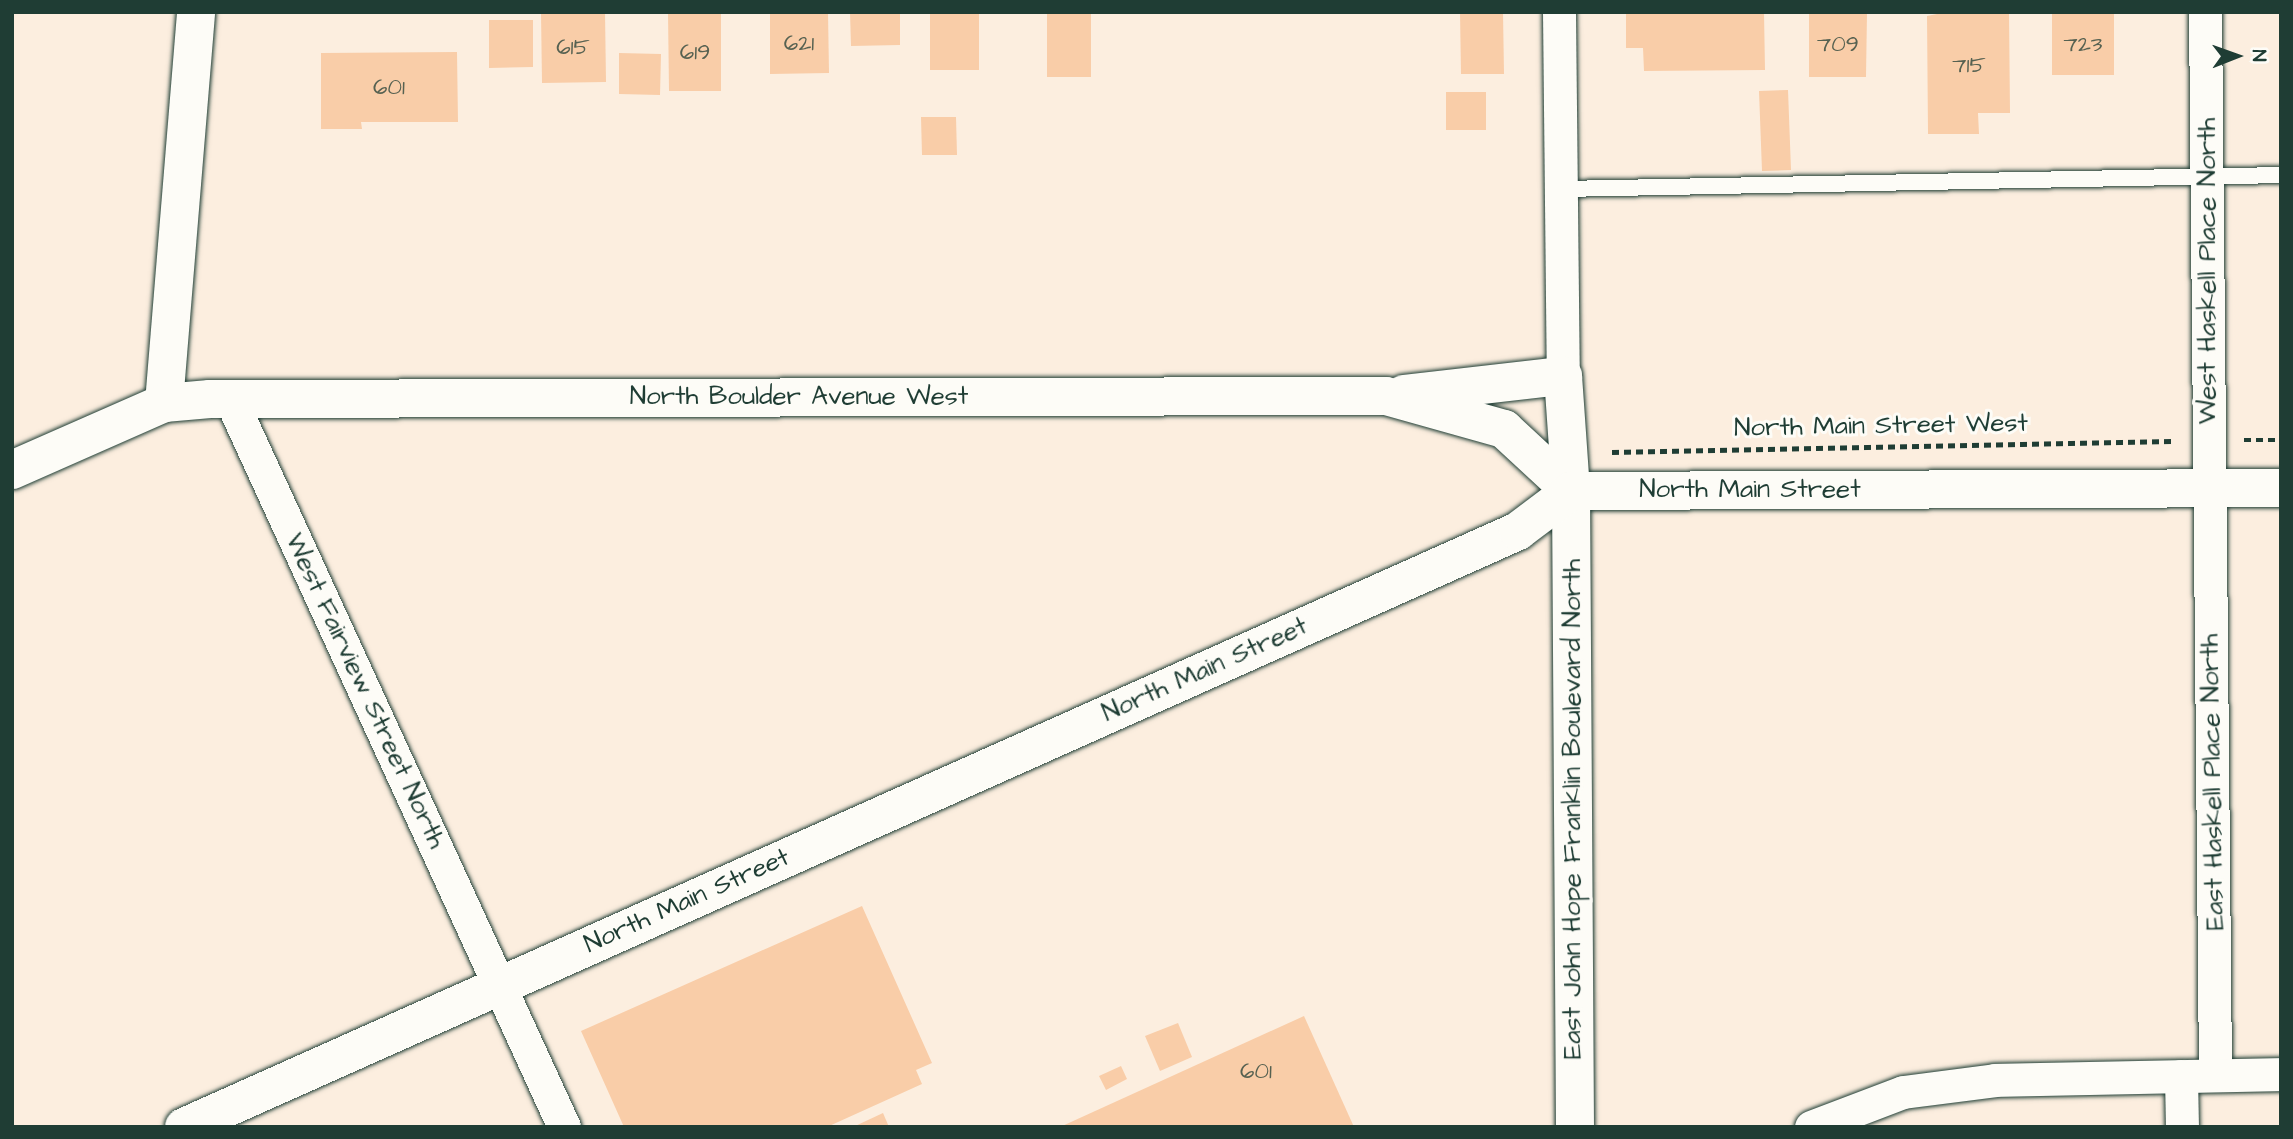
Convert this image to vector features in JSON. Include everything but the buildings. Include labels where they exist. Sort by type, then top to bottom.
[{"type":"street","points":[[164,403],[196,12]]},
{"type":"street","points":[[1386,396],[1563,376],[1559,12]]},
{"type":"street","name":"West Haskell Place North","points":[[2205,12],[2210,488]]},
{"type":"street","name":"East John Hope Franklin Boulevard North","points":[[1563,376],[1571,491],[1575,1127]]},
{"type":"street","name":"North Boulder Avenue West","points":[[12,470],[164,403],[230,398],[1386,396],[1504,429],[1571,491]]},
{"type":"street","name":"West Fairview Street North","points":[[230,398],[501,983],[564,1127]]},
{"type":"street","name":"East Haskell Place North","points":[[2210,488],[2216,1075]]},
{"type":"street","name":"North Main Street","points":[[184,1127],[501,983],[1523,529],[1571,491],[2281,488]]},
{"type":"street","points":[[1811,1127],[1903,1092],[1940,1087],[2281,1074]]},
{"type":"street","points":[[2180,1076],[2182,1127]]},
{"type":"lane","points":[[1561,189],[2281,174]]},
{"type":"path","name":"North Main Street West","points":[[1571,491],[1616,448],[2210,440]]}]
